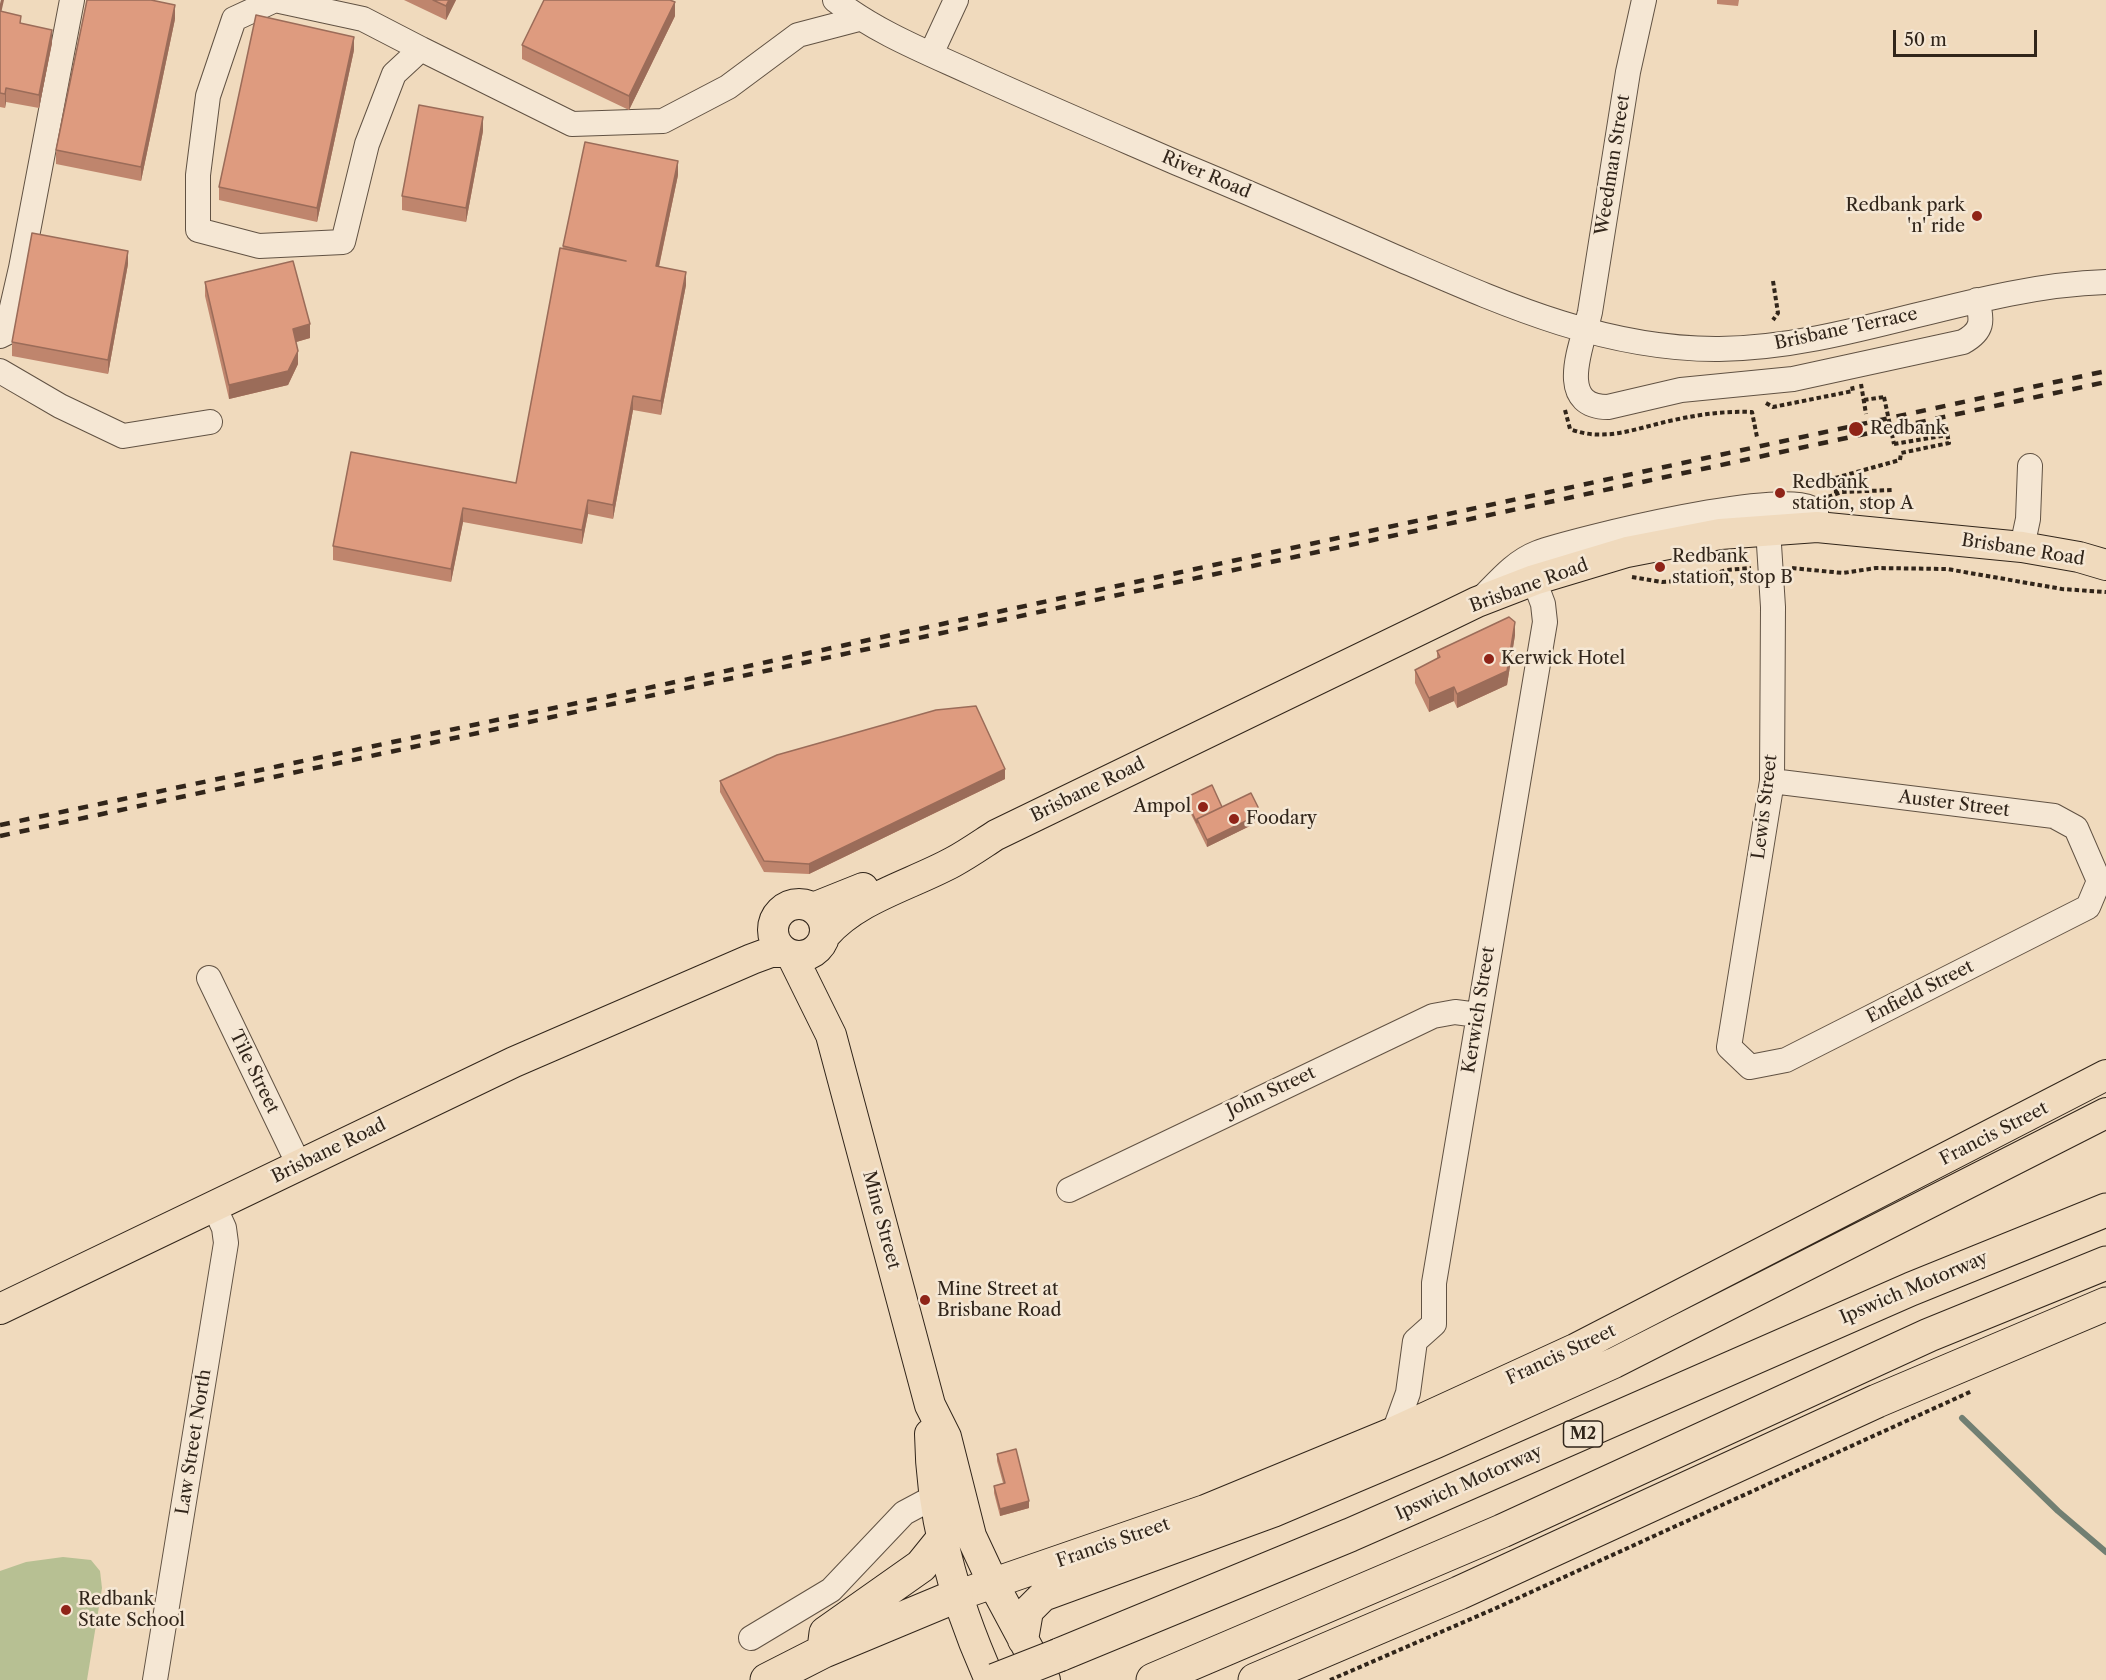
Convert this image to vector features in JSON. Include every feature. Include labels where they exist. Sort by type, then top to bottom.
[{"type":"highway","name":"Ipswich Motorway","points":[[995,1680],[1052,1668],[1911,1289],[2106,1209]]},
{"type":"highway","points":[[1153,1680],[1502,1531],[1929,1335],[2106,1263]]},
{"type":"highway","points":[[1255,1680],[1459,1593],[1877,1401],[2106,1304]]},
{"type":"highway","points":[[824,1651],[825,1633],[921,1566],[942,1540]]},
{"type":"highway","points":[[767,1680],[824,1651],[956,1596]]},
{"type":"main road","name":"Brisbane Road","points":[[823,940],[835,924],[854,910],[954,862],[996,835],[1477,602],[1534,580],[1655,546],[1768,529],[1812,516],[2079,556],[2106,565]]},
{"type":"main road","name":"Brisbane Road","points":[[813,908],[949,851],[996,835]]},
{"type":"main road","points":[[804,904],[822,916],[823,940],[810,954],[788,954],[774,939],[774,922],[786,907],[804,904]]},
{"type":"main road","name":"Brisbane Road","points":[[659,998],[774,922]]},
{"type":"main road","name":"Mine Street","points":[[823,940],[821,960],[830,1005],[831,1035]]},
{"type":"main road","name":"Brisbane Road","points":[[0,1310],[514,1062],[761,955],[788,954]]},
{"type":"main road","name":"Mine Street","points":[[788,954],[831,1035],[930,1405],[946,1437],[971,1536],[1023,1641],[1052,1668]]},
{"type":"main road","name":"Francis Street","points":[[956,1596],[1205,1510],[1394,1432],[1596,1338],[2106,1075]]},
{"type":"main road","name":"Francis Street","points":[[1023,1641],[1028,1611],[1033,1602],[1043,1596],[1273,1512],[1604,1368],[2106,1113]]},
{"type":"main road","name":"Mine Street","points":[[930,1405],[934,1497],[942,1540],[956,1596],[990,1680]]},
{"type":"street","points":[[0,336],[6,333],[21,268],[72,0]]},
{"type":"street","points":[[421,49],[394,74],[367,144],[343,242],[259,246],[198,230],[198,175],[208,96],[234,20],[262,4],[275,0],[363,20],[572,124],[663,121],[728,87],[798,35],[860,19]]},
{"type":"street","name":"River Road","points":[[834,0],[860,19],[931,54],[1468,288],[1586,331]]},
{"type":"street","name":"Weedman Street","points":[[1644,0],[1628,72],[1586,331],[1578,349],[1578,387],[1591,403],[1608,406],[1681,390],[1793,379],[1963,342],[1979,330],[1982,319],[1977,300]]},
{"type":"street","points":[[931,54],[949,1]]},
{"type":"street","name":"Brisbane Terrace","points":[[1586,331],[1651,346],[1719,349],[1761,347],[1830,335],[1977,300],[2055,286],[2106,282]]},
{"type":"street","points":[[0,371],[60,406],[123,436],[210,422]]},
{"type":"street","points":[[2022,547],[2028,519],[2030,466]]},
{"type":"street","points":[[1477,602],[1513,567],[1525,559],[1572,543],[1667,519],[1715,511],[1781,505],[1812,516]]},
{"type":"street","name":"Lewis Street","points":[[1730,1047],[1772,781],[1773,607],[1768,529]]},
{"type":"street","name":"Kerwich Street","points":[[1394,1432],[1408,1393],[1415,1341],[1434,1324],[1434,1283],[1545,622],[1544,604],[1534,580]]},
{"type":"street","name":"Auster Street","points":[[1772,781],[2055,816],[2076,828],[2100,881]]},
{"type":"street","name":"Enfield Street","points":[[1730,1047],[1750,1067],[1786,1060],[2088,907],[2100,881]]},
{"type":"street","name":"Tile Street","points":[[209,978],[299,1165]]},
{"type":"street","name":"John Street","points":[[1069,1190],[1433,1016],[1455,1012],[1478,1015]]},
{"type":"street","name":"Law Street North","points":[[155,1680],[226,1243],[224,1228],[214,1206]]},
{"type":"street","points":[[751,1638],[831,1590],[904,1513],[934,1497]]},
{"type":"path","points":[[1773,281],[1778,314],[1773,320]]},
{"type":"path","points":[[1860,378],[1866,414]]},
{"type":"path","points":[[1864,400],[1884,397],[1894,444],[1947,435]]},
{"type":"path","points":[[1836,493],[1835,478],[1900,460],[1901,453],[1949,443],[1945,423]]},
{"type":"path","points":[[1812,516],[1836,493],[1893,490]]},
{"type":"path","points":[[1630,570],[1632,577],[1662,582],[1697,580],[1725,570],[1760,568]]},
{"type":"path","points":[[1783,568],[1843,573],[1876,568],[1947,569],[2062,589],[2106,592]]},
{"type":"path","points":[[1330,1680],[1494,1609],[1981,1387]]},
{"type":"green space","points":[[63,1557],[91,1560],[100,1571],[102,1588],[87,1680],[0,1680],[0,1571],[26,1562]]},
{"type":"building","points":[[87,0],[151,0],[175,5],[141,167],[56,150]]},
{"type":"building","points":[[433,0],[449,0],[446,6]]},
{"type":"building","points":[[544,0],[670,0],[675,2],[629,96],[522,45]]},
{"type":"building","points":[[0,11],[21,16],[20,23],[52,30],[39,95],[6,88],[5,94],[0,93]]},
{"type":"building","points":[[256,15],[354,37],[317,208],[219,187]]},
{"type":"building","points":[[419,105],[483,117],[466,208],[402,196]]},
{"type":"building","points":[[585,142],[678,161],[656,266],[686,272],[661,401],[633,396],[613,505],[588,500],[582,530],[463,508],[451,569],[333,546],[351,452],[516,483],[560,248],[626,261],[563,246]]},
{"type":"building","points":[[32,233],[128,251],[108,360],[12,342]]},
{"type":"building","points":[[293,261],[310,324],[293,329],[298,351],[288,371],[229,385],[205,282]]},
{"type":"building","points":[[1509,617],[1515,622],[1507,671],[1457,694],[1454,687],[1429,698],[1415,670],[1440,657],[1437,651]]},
{"type":"building","points":[[976,706],[1005,769],[809,864],[764,861],[720,781],[777,755],[936,710]]},
{"type":"building","points":[[1212,785],[1222,807],[1197,819],[1197,823],[1185,798]]},
{"type":"building","name":"Foodary","points":[[1251,793],[1258,807],[1254,817],[1207,840],[1197,819]]},
{"type":"building","points":[[1016,1449],[1029,1501],[1000,1509],[994,1486],[1005,1483],[997,1454]]},
{"type":"waterway","points":[[1962,1418],[2058,1511],[2106,1552]]},
{"type":"railway","points":[[0,825],[620,694],[2106,371]]},
{"type":"railway","points":[[0,836],[2106,382]]},
{"type":"place","name":"Redbank park 'n' ride","points":[[1977,216]]},
{"type":"place","name":"Redbank","points":[[1856,429]]},
{"type":"place","name":"Redbank station, stop A","points":[[1780,493]]},
{"type":"place","name":"Redbank station, stop B","points":[[1660,567]]},
{"type":"place","name":"Kerwick Hotel","points":[[1489,659]]},
{"type":"place","name":"Ampol","points":[[1203,807]]},
{"type":"place","name":"Foodary","points":[[1234,819]]},
{"type":"place","name":"Mine Street at Brisbane Road","points":[[925,1300]]},
{"type":"place","name":"Redbank State School","points":[[66,1610]]}]
